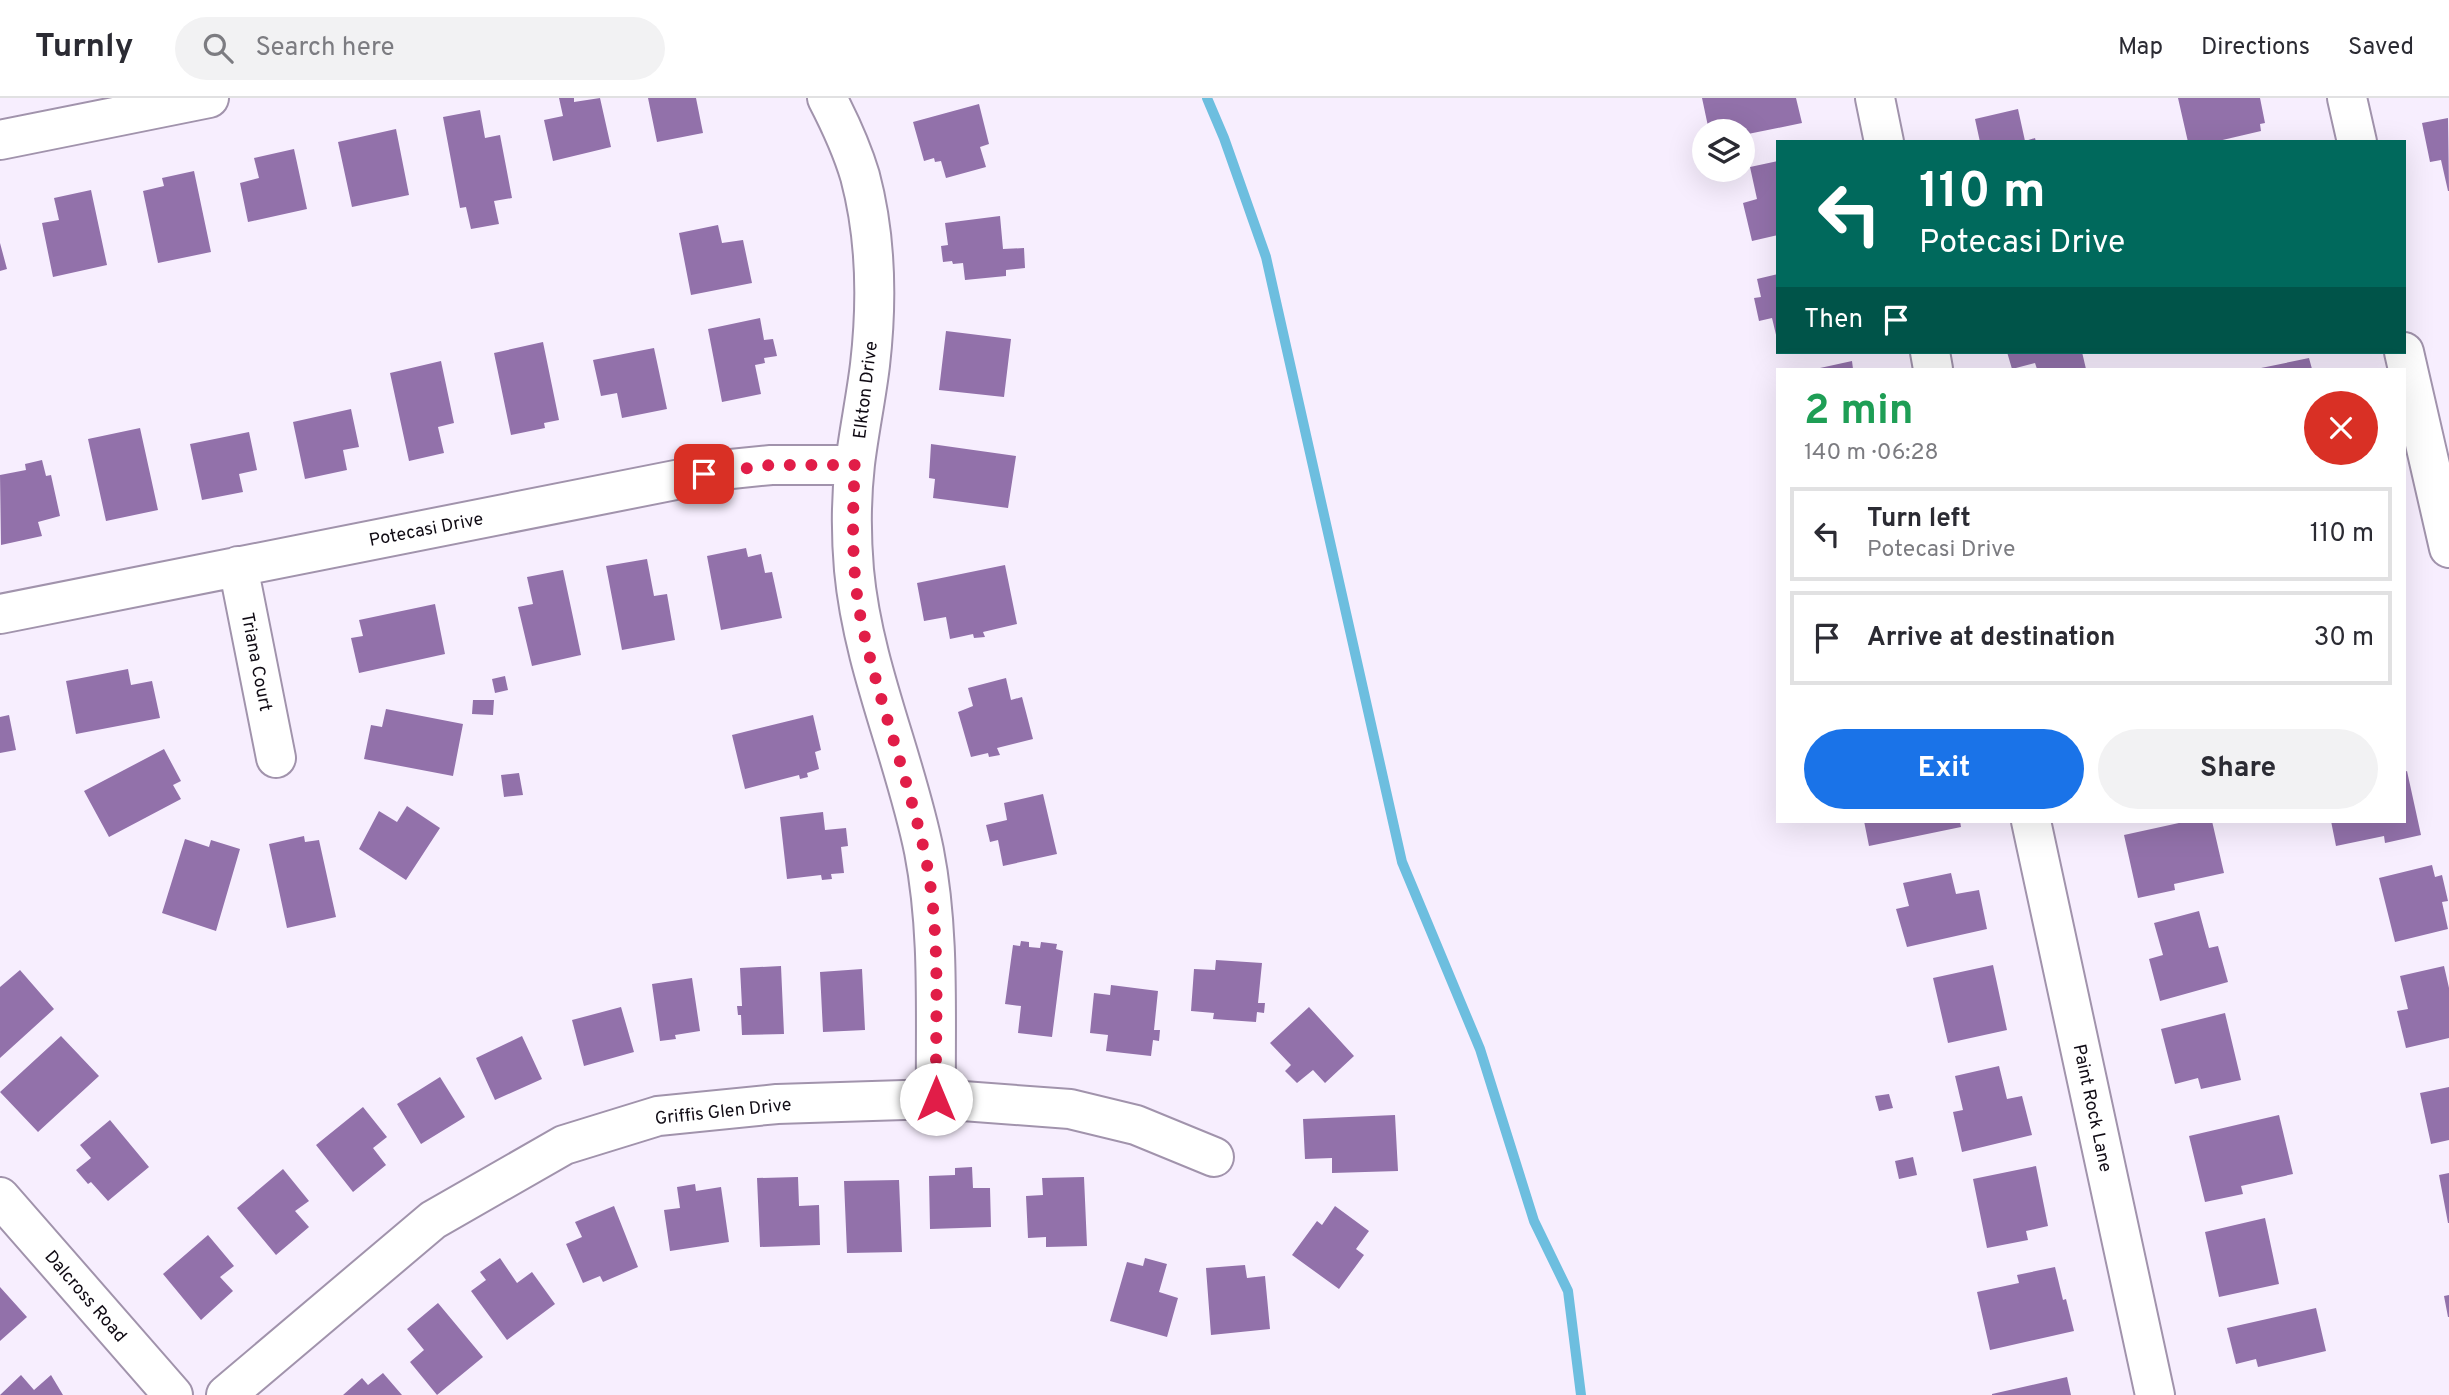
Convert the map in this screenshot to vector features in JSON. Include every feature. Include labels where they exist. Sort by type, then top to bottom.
[{"type":"street","points":[[0,140],[209,98]]},
{"type":"street","name":"Elkton Drive","points":[[827,98],[841,124],[860,176],[870,234],[874,290],[870,363],[855,465],[852,515],[855,570],[863,627],[924,851],[935,923],[936,1099]]},
{"type":"street","points":[[1875,98],[1884,140]]},
{"type":"street","points":[[2347,98],[2357,140]]},
{"type":"street","points":[[2404,354],[2449,548]]},
{"type":"street","name":"Potecasi Drive","points":[[0,614],[731,469],[771,465],[855,465]]},
{"type":"street","name":"Triana Court","points":[[238,566],[276,758]]},
{"type":"street","name":"Paint Rock Lane","points":[[2031,823],[2155,1395]]},
{"type":"street","name":"Griffis Glen Drive","points":[[226,1395],[433,1220],[564,1145],[658,1116],[777,1104],[936,1099],[1070,1109],[1136,1125],[1214,1157]]},
{"type":"street","name":"Dalcross Road","points":[[0,1197],[173,1395]]},
{"type":"building","points":[[559,98],[574,98],[574,102],[600,98],[611,147],[553,161],[544,120],[563,116]]},
{"type":"building","points":[[648,98],[696,98],[703,133],[657,142]]},
{"type":"building","points":[[1702,98],[1796,98],[1802,123],[1755,133],[1755,119],[1706,119]]},
{"type":"building","points":[[2178,98],[2260,98],[2265,123],[2260,124],[2261,131],[2223,140],[2188,140]]},
{"type":"building","points":[[979,104],[989,144],[980,147],[986,167],[946,178],[941,161],[935,162],[934,158],[924,161],[913,122]]},
{"type":"building","points":[[2018,109],[2025,140],[1980,140],[1975,119]]},
{"type":"building","points":[[480,110],[485,138],[500,135],[512,198],[494,201],[499,224],[471,229],[466,207],[460,208],[443,117]]},
{"type":"building","points":[[2448,118],[2449,191],[2441,160],[2430,162],[2422,123]]},
{"type":"building","points":[[396,129],[409,195],[352,207],[338,142]]},
{"type":"building","points":[[294,149],[307,209],[248,222],[240,183],[259,178],[254,158]]},
{"type":"building","points":[[1776,161],[1776,235],[1752,241],[1743,203],[1757,199],[1753,182],[1755,166]]},
{"type":"building","points":[[194,171],[211,252],[158,263],[143,191],[164,186],[162,178]]},
{"type":"building","points":[[91,190],[107,265],[53,277],[42,223],[59,220],[54,198]]},
{"type":"building","points":[[1000,216],[1003,249],[1024,248],[1025,268],[1006,270],[1006,276],[965,280],[963,263],[943,262],[941,246],[948,245],[945,223]]},
{"type":"building","points":[[718,225],[722,243],[743,240],[752,283],[691,295],[679,233]]},
{"type":"building","points":[[0,243],[7,269],[0,271]]},
{"type":"building","points":[[1776,274],[1776,335],[1772,318],[1759,321],[1754,298],[1761,297],[1757,279]]},
{"type":"building","points":[[760,318],[764,340],[773,339],[777,356],[764,358],[765,363],[755,365],[761,394],[722,402],[708,329]]},
{"type":"building","points":[[946,331],[1011,339],[1004,397],[939,390]]},
{"type":"building","points":[[543,342],[559,420],[544,423],[545,428],[511,435],[494,353]]},
{"type":"building","points":[[654,348],[667,409],[622,418],[617,393],[601,396],[593,360]]},
{"type":"building","points":[[2008,354],[2082,354],[2086,368],[2037,368],[2035,363],[2012,368]]},
{"type":"building","points":[[2309,358],[2312,368],[2261,368]]},
{"type":"building","points":[[441,361],[454,423],[438,427],[444,453],[409,461],[390,373]]},
{"type":"building","points":[[1852,361],[1853,368],[1820,368]]},
{"type":"building","points":[[351,409],[359,447],[343,450],[347,470],[305,479],[293,422]]},
{"type":"building","points":[[140,428],[158,510],[106,521],[88,439]]},
{"type":"building","points":[[249,432],[257,470],[239,474],[243,492],[202,500],[190,444]]},
{"type":"building","points":[[931,444],[1016,456],[1008,508],[933,498],[935,479],[929,478]]},
{"type":"building","points":[[42,460],[46,476],[51,475],[60,516],[38,522],[42,536],[1,545],[0,475],[26,470],[25,464]]},
{"type":"building","points":[[746,548],[748,557],[761,554],[765,573],[772,572],[782,618],[721,630],[707,556]]},
{"type":"building","points":[[647,559],[654,596],[667,594],[675,640],[622,650],[606,566]]},
{"type":"building","points":[[1005,565],[1017,624],[983,632],[985,637],[974,638],[973,634],[950,639],[946,617],[924,621],[917,583]]},
{"type":"building","points":[[563,570],[581,655],[532,666],[518,607],[533,604],[527,577]]},
{"type":"building","points":[[435,604],[445,654],[359,673],[351,638],[363,636],[359,620]]},
{"type":"building","points":[[128,669],[131,685],[152,681],[160,718],[76,734],[66,681]]},
{"type":"building","points":[[505,676],[508,690],[495,693],[492,679]]},
{"type":"building","points":[[1006,678],[1011,700],[1022,697],[1033,739],[997,748],[1000,755],[989,757],[988,753],[971,757],[958,712],[973,706],[968,688]]},
{"type":"building","points":[[473,700],[494,700],[493,715],[472,714]]},
{"type":"building","points":[[386,709],[463,724],[453,776],[364,759],[371,725],[382,727]]},
{"type":"building","points":[[9,715],[16,750],[0,753],[0,717]]},
{"type":"building","points":[[813,715],[821,750],[815,752],[819,769],[807,773],[808,777],[800,779],[799,775],[745,789],[732,735]]},
{"type":"building","points":[[164,749],[181,781],[173,785],[181,799],[109,837],[84,791]]},
{"type":"building","points":[[2406,771],[2421,835],[2385,843],[2384,836],[2336,846],[2331,823],[2406,823]]},
{"type":"building","points":[[519,773],[523,795],[504,797],[501,775]]},
{"type":"building","points":[[1043,794],[1057,854],[1003,866],[998,840],[990,842],[986,825],[1007,820],[1004,803]]},
{"type":"building","points":[[407,806],[440,828],[406,880],[359,849],[379,811],[397,822]]},
{"type":"building","points":[[823,812],[825,830],[846,828],[848,846],[841,847],[844,873],[831,874],[832,879],[822,880],[821,875],[787,879],[780,817]]},
{"type":"building","points":[[1864,823],[1960,823],[1961,827],[1869,846]]},
{"type":"building","points":[[2179,823],[2212,823],[2224,873],[2174,884],[2175,890],[2138,898],[2124,835]]},
{"type":"building","points":[[304,836],[305,842],[319,840],[336,917],[287,928],[269,844]]},
{"type":"building","points":[[185,839],[209,847],[211,840],[240,849],[216,931],[162,913]]},
{"type":"building","points":[[2432,865],[2435,877],[2442,875],[2448,901],[2442,902],[2448,929],[2395,942],[2379,878]]},
{"type":"building","points":[[1951,873],[1956,894],[1979,890],[1987,929],[1907,947],[1896,909],[1909,906],[1903,883]]},
{"type":"building","points":[[2199,911],[2209,948],[2218,946],[2228,982],[2160,1001],[2149,959],[2163,955],[2154,923]]},
{"type":"building","points":[[1021,941],[1029,942],[1029,947],[1040,948],[1041,942],[1057,944],[1056,949],[1063,951],[1052,1037],[1018,1033],[1021,1006],[1005,1004],[1013,945],[1020,946]]},
{"type":"building","points":[[1216,960],[1262,963],[1258,1003],[1265,1003],[1264,1013],[1257,1012],[1256,1022],[1213,1019],[1214,1013],[1191,1011],[1194,969],[1215,970]]},
{"type":"building","points":[[1993,965],[2007,1030],[1948,1043],[1933,978]]},
{"type":"building","points":[[781,966],[784,1034],[742,1035],[741,1015],[738,1015],[737,1006],[742,1006],[740,968]]},
{"type":"building","points":[[2444,966],[2449,988],[2449,1038],[2406,1048],[2397,1011],[2408,1009],[2400,976]]},
{"type":"building","points":[[862,969],[865,1030],[823,1032],[820,972]]},
{"type":"building","points":[[20,970],[54,1009],[0,1058],[0,987]]},
{"type":"building","points":[[692,978],[700,1031],[675,1035],[676,1039],[660,1041],[652,984]]},
{"type":"building","points":[[1111,985],[1158,991],[1154,1030],[1160,1030],[1159,1041],[1153,1040],[1151,1056],[1106,1051],[1108,1035],[1090,1033],[1094,993],[1110,995]]},
{"type":"building","points":[[621,1007],[634,1052],[584,1066],[572,1020]]},
{"type":"building","points":[[1309,1007],[1354,1056],[1325,1083],[1313,1070],[1297,1083],[1285,1071],[1291,1065],[1270,1043]]},
{"type":"building","points":[[2225,1013],[2241,1080],[2201,1089],[2198,1078],[2175,1084],[2161,1029]]},
{"type":"building","points":[[61,1036],[99,1076],[38,1132],[0,1092]]},
{"type":"building","points":[[522,1036],[542,1079],[495,1100],[476,1058]]},
{"type":"building","points":[[1999,1066],[2007,1099],[2022,1096],[2032,1135],[1962,1152],[1953,1112],[1963,1110],[1955,1076]]},
{"type":"building","points":[[440,1077],[465,1117],[421,1144],[397,1104]]},
{"type":"building","points":[[2449,1087],[2449,1140],[2431,1144],[2420,1093]]},
{"type":"building","points":[[1889,1094],[1893,1108],[1879,1111],[1875,1096]]},
{"type":"building","points":[[363,1107],[387,1137],[373,1148],[386,1165],[353,1192],[316,1145]]},
{"type":"building","points":[[1395,1115],[1398,1171],[1332,1173],[1332,1158],[1305,1159],[1303,1119]]},
{"type":"building","points":[[2279,1115],[2293,1174],[2241,1186],[2243,1194],[2205,1202],[2189,1136]]},
{"type":"building","points":[[110,1120],[149,1167],[108,1201],[76,1170],[91,1158],[80,1145]]},
{"type":"building","points":[[1913,1157],[1917,1175],[1899,1179],[1895,1161]]},
{"type":"building","points":[[2036,1166],[2048,1226],[2026,1231],[2028,1240],[1987,1248],[1973,1179]]},
{"type":"building","points":[[972,1167],[973,1188],[990,1188],[991,1227],[930,1229],[929,1176],[955,1175],[955,1168]]},
{"type":"building","points":[[283,1169],[309,1201],[295,1211],[309,1227],[276,1255],[237,1208]]},
{"type":"building","points":[[2449,1173],[2449,1223],[2448,1223],[2439,1175]]},
{"type":"building","points":[[798,1177],[799,1206],[819,1205],[820,1245],[760,1247],[757,1178]]},
{"type":"building","points":[[1084,1177],[1087,1246],[1046,1247],[1046,1237],[1028,1238],[1026,1196],[1043,1195],[1042,1178]]},
{"type":"building","points":[[899,1180],[902,1252],[847,1253],[844,1181]]},
{"type":"building","points":[[695,1184],[696,1191],[721,1187],[729,1242],[670,1251],[664,1210],[680,1208],[677,1187]]},
{"type":"building","points":[[614,1206],[638,1267],[603,1282],[600,1276],[583,1283],[566,1244],[582,1237],[575,1222]]},
{"type":"building","points":[[1335,1206],[1369,1231],[1356,1249],[1364,1255],[1339,1289],[1292,1255],[1317,1221],[1322,1225]]},
{"type":"building","points":[[2265,1218],[2279,1284],[2219,1297],[2205,1232]]},
{"type":"building","points":[[208,1235],[234,1266],[220,1277],[233,1291],[201,1320],[163,1274]]},
{"type":"building","points":[[500,1258],[517,1283],[532,1272],[555,1304],[507,1340],[471,1291],[486,1280],[480,1272]]},
{"type":"building","points":[[1145,1258],[1167,1264],[1159,1292],[1178,1298],[1167,1337],[1110,1321],[1127,1262],[1143,1266]]},
{"type":"building","points":[[1245,1265],[1247,1278],[1265,1276],[1270,1329],[1211,1335],[1206,1268]]},
{"type":"building","points":[[2055,1267],[2074,1331],[1990,1350],[1977,1292],[2019,1283],[2017,1275]]},
{"type":"building","points":[[0,1287],[27,1317],[0,1341]]},
{"type":"building","points":[[2449,1295],[2449,1317],[2448,1317],[2444,1296]]},
{"type":"building","points":[[438,1303],[483,1357],[437,1395],[410,1362],[424,1350],[407,1329]]},
{"type":"building","points":[[2316,1308],[2326,1351],[2258,1367],[2256,1359],[2236,1364],[2227,1328]]},
{"type":"building","points":[[383,1373],[402,1395],[343,1395],[362,1378],[368,1385]]},
{"type":"building","points":[[21,1375],[34,1390],[51,1375],[63,1395],[0,1395]]},
{"type":"building","points":[[2067,1377],[2071,1395],[1992,1395],[1992,1394]]},
{"type":"waterway","points":[[1207,98],[1266,257],[1402,862],[1480,1049],[1534,1221],[1568,1291],[1581,1395]]},
{"type":"route","points":[[704,474],[771,465],[855,465],[852,515],[855,570],[863,627],[924,851],[935,923],[936,1099]]}]
